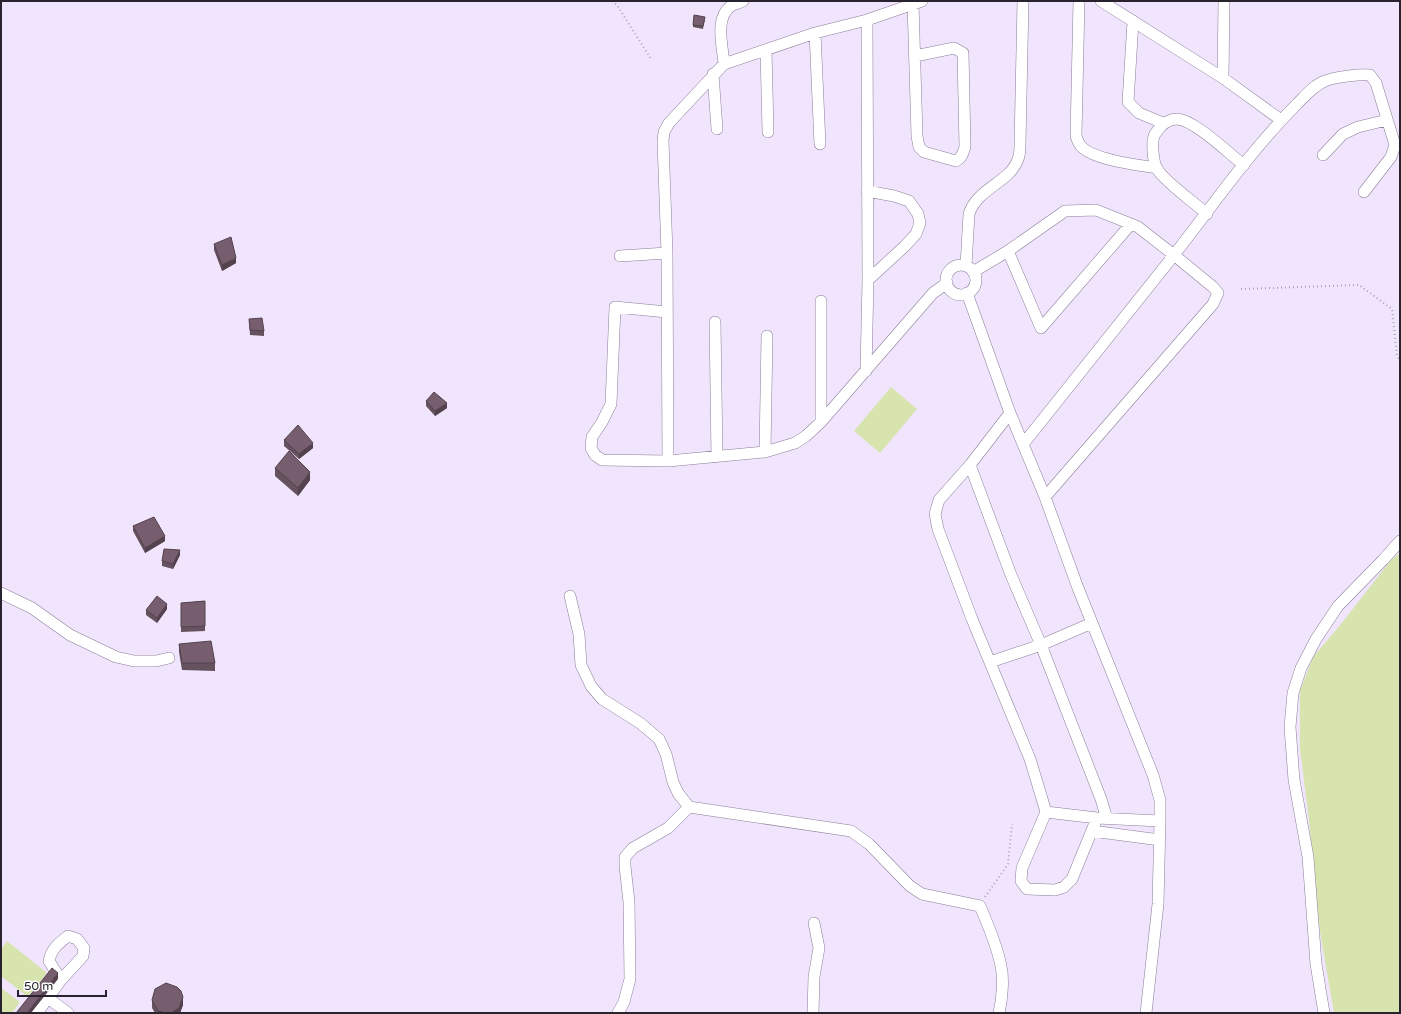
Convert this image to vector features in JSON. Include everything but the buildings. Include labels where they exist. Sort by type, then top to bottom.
[{"type":"street","points":[[724,64],[721,29],[722,17],[730,6],[742,1]]},
{"type":"street","points":[[970,269],[969,214],[971,208],[976,200],[1012,171],[1018,159],[1020,144],[1023,1]]},
{"type":"street","points":[[1079,1],[1076,136],[1080,145],[1088,151],[1109,160],[1157,168]]},
{"type":"street","points":[[1101,1],[1223,78],[1281,120]]},
{"type":"street","points":[[1223,78],[1224,1]]},
{"type":"street","points":[[668,462],[667,253],[663,141],[664,132],[669,123],[724,64],[815,33],[867,20],[915,2],[914,56],[916,136],[919,147],[924,152],[956,161],[960,159],[965,147],[963,53],[954,48],[914,56]]},
{"type":"street","points":[[866,371],[868,280],[867,20]]},
{"type":"street","points":[[1133,21],[1128,102],[1139,113],[1164,123]]},
{"type":"street","points":[[815,33],[820,144]]},
{"type":"street","points":[[766,50],[768,132]]},
{"type":"street","points":[[714,74],[717,129]]},
{"type":"street","points":[[1024,444],[1281,120],[1313,88],[1325,81],[1362,74],[1370,75],[1376,83],[1395,145],[1391,158],[1364,192]]},
{"type":"street","points":[[1207,214],[1166,180],[1157,168],[1153,151],[1154,135],[1164,123],[1176,119],[1190,123],[1244,165]]},
{"type":"street","points":[[1323,155],[1343,134],[1358,127],[1387,120]]},
{"type":"street","points":[[867,192],[894,196],[909,201],[918,214],[920,223],[916,234],[868,280]]},
{"type":"street","points":[[970,269],[1008,250],[1066,211],[1096,210],[1138,228],[1174,255],[1218,293],[1213,304],[1046,497]]},
{"type":"street","points":[[1008,250],[1041,328],[1131,224]]},
{"type":"street","points":[[620,256],[667,253]]},
{"type":"street","points":[[962,265],[970,269],[976,276],[975,286],[968,293],[963,294],[953,292],[947,283],[947,277],[953,268],[962,265]]},
{"type":"street","points":[[667,312],[615,307],[611,404],[592,437],[591,448],[595,455],[602,460],[668,462],[765,452],[795,443],[806,436],[821,422],[933,293],[947,283]]},
{"type":"street","points":[[968,293],[1010,412],[1046,497],[1078,588],[1153,775],[1160,800],[1158,904],[1146,1013]]},
{"type":"street","points":[[821,301],[821,422]]},
{"type":"street","points":[[714,322],[717,457]]},
{"type":"street","points":[[765,452],[767,336]]},
{"type":"street","points":[[970,465],[1011,575],[1041,645],[1101,799],[1102,818],[1092,831],[1072,879],[1064,887],[1055,890],[1027,889],[1022,881],[1022,868],[1046,812],[1030,759],[938,529],[935,514],[940,500],[970,465],[1010,412]]},
{"type":"street","points":[[1324,1013],[1316,964],[1308,857],[1294,780],[1290,727],[1293,693],[1305,661],[1316,639],[1338,606],[1400,541]]},
{"type":"street","points":[[1,593],[32,608],[70,635],[116,657],[134,661],[156,661],[169,658]]},
{"type":"street","points":[[570,596],[579,634],[581,665],[591,686],[602,699],[640,723],[659,740],[666,754],[673,782],[678,793],[689,807],[851,831],[869,844],[910,886],[922,894],[980,906],[1001,967],[1002,1001],[999,1013]]},
{"type":"street","points":[[990,662],[1041,645],[1092,623]]},
{"type":"street","points":[[618,1013],[624,1002],[630,979],[630,902],[625,857],[633,848],[668,828],[689,807]]},
{"type":"street","points":[[1046,812],[1102,818],[1160,821]]},
{"type":"street","points":[[1092,831],[1160,840]]},
{"type":"street","points":[[812,1013],[814,977],[819,948],[814,923]]},
{"type":"street","points":[[37,1013],[61,980]]},
{"type":"street","points":[[48,998],[68,1013]]},
{"type":"path","points":[[612,1],[617,5],[651,59]]},
{"type":"path","points":[[1241,289],[1359,285],[1392,309],[1397,356],[1400,360]]},
{"type":"path","points":[[980,906],[989,889],[1008,864],[1012,824]]},
{"type":"green space","points":[[891,387],[917,409],[880,453],[854,431]]},
{"type":"green space","points":[[1400,553],[1400,1013],[1334,1013],[1320,932],[1309,820],[1300,749],[1300,691],[1313,657],[1391,560]]},
{"type":"green space","points":[[7,941],[47,973],[28,997],[1,976],[1,949]]},
{"type":"green space","points":[[1,988],[20,1002],[12,1013],[1,1013]]}]
